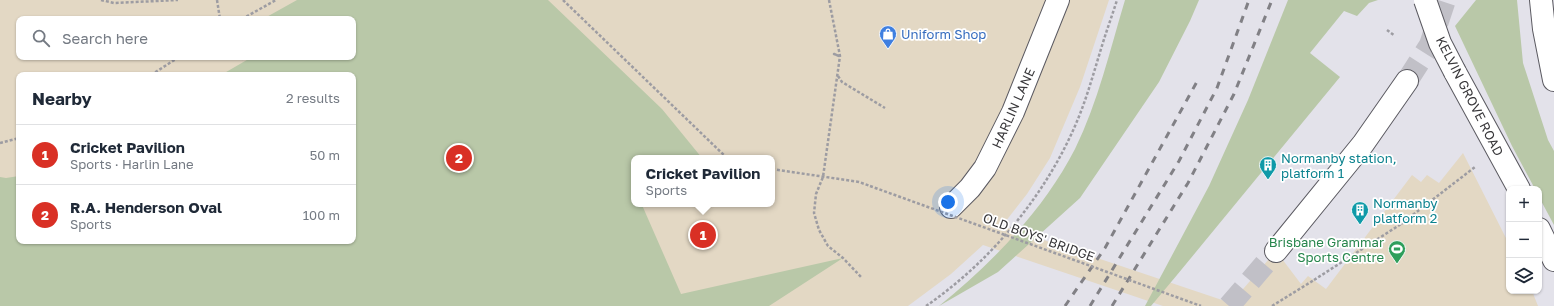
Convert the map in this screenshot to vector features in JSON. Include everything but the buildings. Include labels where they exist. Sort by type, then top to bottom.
[{"type":"main road","name":"HARLIN LANE","points":[[951,207],[970,188],[988,162],[1013,112],[1058,0]]},
{"type":"main road","name":"KELVIN GROVE ROAD","points":[[1425,0],[1440,43],[1517,186]]},
{"type":"main road","points":[[1541,0],[1544,29],[1554,80]]},
{"type":"main road","points":[[1276,251],[1363,144],[1407,81]]},
{"type":"main road","points":[[1542,235],[1554,260]]},
{"type":"path","points":[[100,0],[114,3],[178,0]]},
{"type":"path","points":[[217,0],[220,16]]},
{"type":"path","points":[[247,16],[276,0]]},
{"type":"path","points":[[563,0],[724,155]]},
{"type":"path","points":[[830,0],[840,56],[823,177],[816,194],[814,212],[819,230],[828,246],[843,258],[862,278]]},
{"type":"path","points":[[926,306],[957,282],[987,254],[1013,225],[1038,192],[1059,159],[1087,98],[1101,47],[1117,0]]},
{"type":"path","points":[[1387,30],[1395,36]]},
{"type":"path","points":[[840,56],[834,54],[839,55],[838,63],[836,68],[842,82],[885,108]]},
{"type":"path","points":[[156,72],[174,60]]},
{"type":"path","points":[[0,143],[16,139]]},
{"type":"path","points":[[1272,306],[1401,224],[1479,164]]},
{"type":"path","name":"OLD BOYS' BRIDGE","points":[[775,169],[859,182],[1201,306]]},
{"type":"shaded area","points":[[0,0],[1109,0],[1080,87],[1050,158],[1027,194],[1002,226],[1231,303],[1276,251],[1301,284],[1308,276],[1326,289],[1412,175],[1421,182],[1427,175],[1439,183],[1463,153],[1506,238],[1506,294],[1533,294],[1538,306],[1163,306],[983,245],[951,274],[908,306],[0,306]]},
{"type":"green space","points":[[297,0],[548,0],[662,109],[700,155],[631,155],[631,207],[643,207],[681,294],[843,258],[769,306],[0,306],[0,177],[6,178],[16,176],[16,244],[356,244],[356,72],[226,72],[247,60],[356,60],[356,16],[268,16]]},
{"type":"green space","points":[[1125,0],[1199,0],[1159,82],[1080,198],[998,272],[939,306],[978,272],[1015,235],[1048,194],[1062,172],[1075,149],[1090,113],[1103,76]]},
{"type":"green space","points":[[1288,0],[1378,0],[1369,3],[1357,16],[1344,11],[1310,53],[1340,77],[1151,306],[1145,306],[1209,186],[1248,100]]},
{"type":"green space","points":[[1476,0],[1517,0],[1523,63],[1548,140],[1554,151],[1554,225],[1542,203],[1542,186],[1533,186],[1512,146],[1455,26]]},
{"type":"tunnel","points":[[1407,81],[1430,45],[1445,0]]},
{"type":"tunnel","points":[[1229,306],[1276,251]]},
{"type":"railway","points":[[1090,306],[1179,161],[1217,88],[1249,0]]},
{"type":"railway","points":[[1112,306],[1188,183],[1234,94],[1272,0]]},
{"type":"railway","points":[[1065,306],[1105,248],[1199,78]]},
{"type":"place","name":"Uniform Shop","points":[[888,49]]},
{"type":"place","name":"R.A. Henderson Oval","points":[[459,158]]},
{"type":"place","name":"Normanby station, platform 1","points":[[1268,180]]},
{"type":"place","name":"Normanby platform 2","points":[[1360,225]]},
{"type":"place","name":"Cricket Pavilion","points":[[703,235]]},
{"type":"place","name":"Brisbane Grammar Sports Centre","points":[[1397,264]]}]
